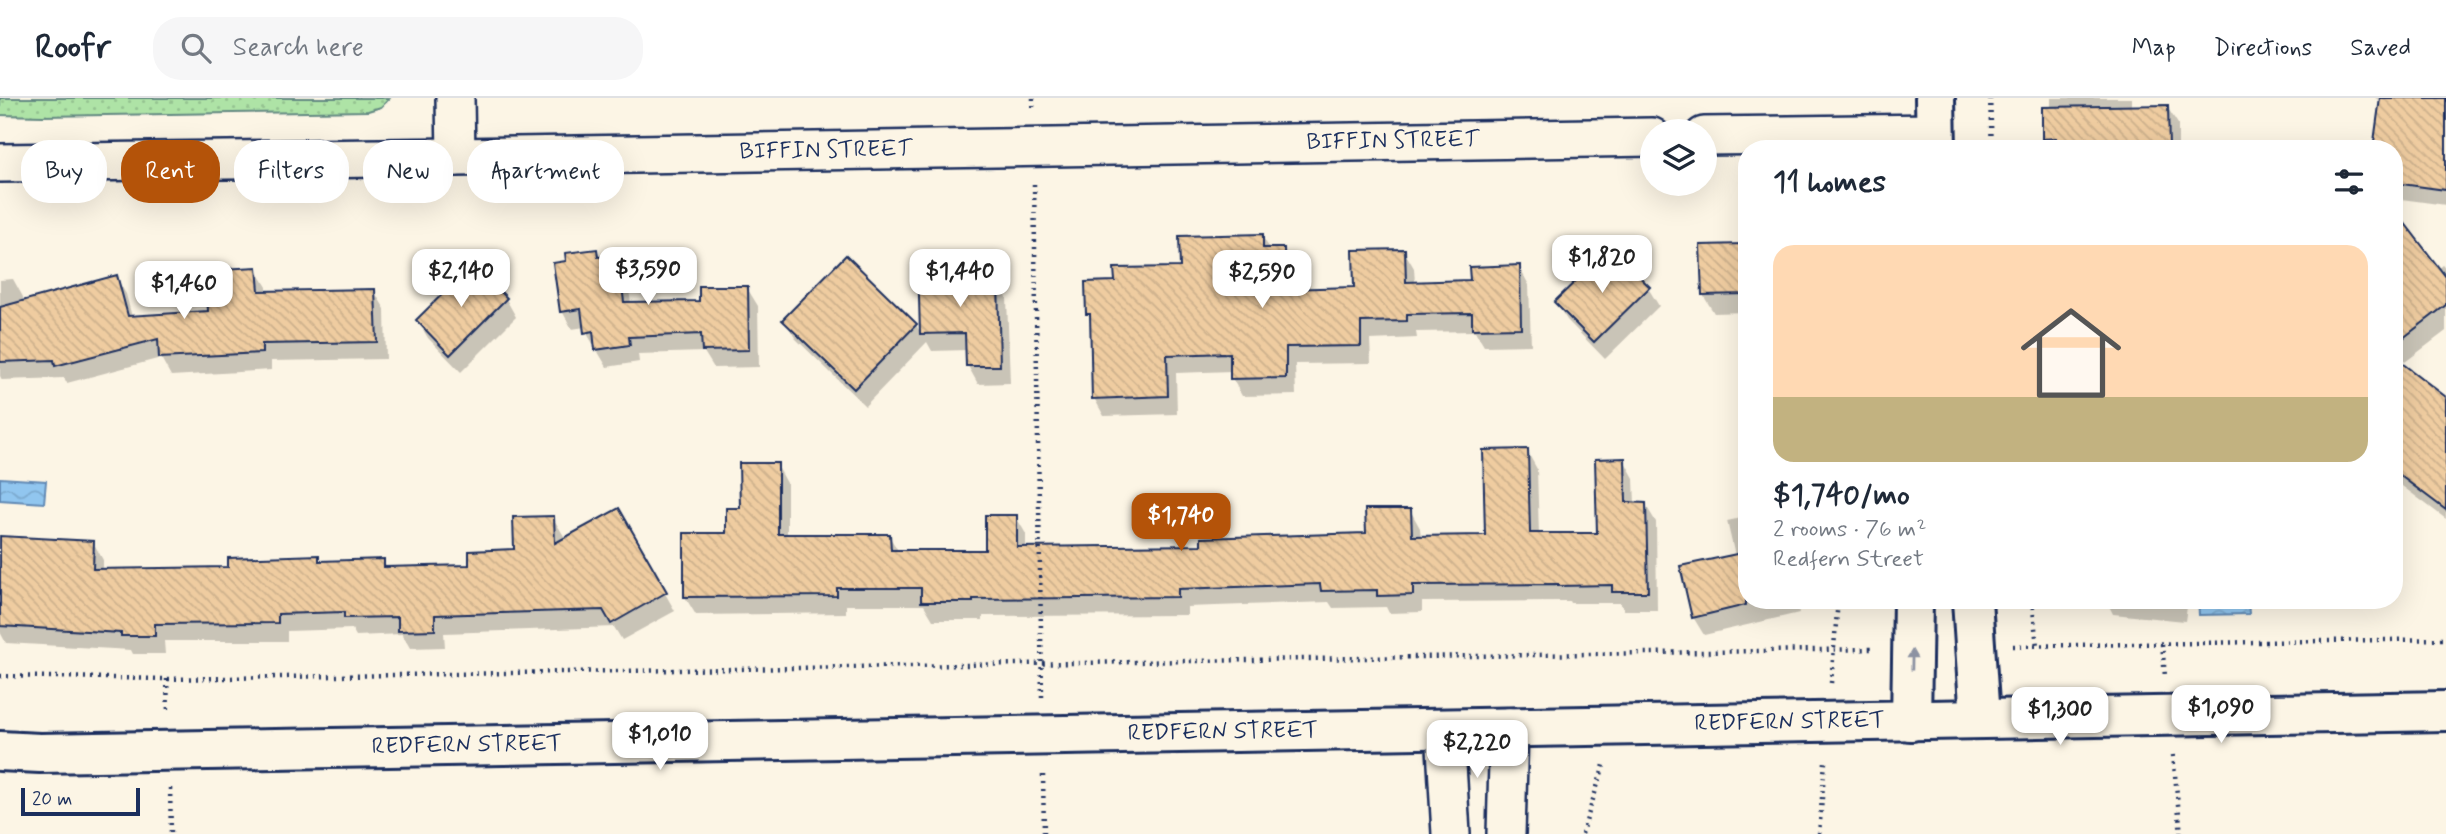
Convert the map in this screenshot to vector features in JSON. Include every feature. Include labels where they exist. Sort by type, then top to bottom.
[{"type":"main road","points":[[1911,720],[1913,609]]},
{"type":"main road","points":[[1973,609],[1980,719]]},
{"type":"main road","name":"REDFERN STREET","points":[[0,751],[40,753],[2446,711]]},
{"type":"street","points":[[455,98],[456,157]]},
{"type":"street","points":[[1717,135],[1935,126]]},
{"type":"street","name":"BIFFIN STREET","points":[[0,163],[1640,137]]},
{"type":"street","points":[[1506,834],[1509,727]]},
{"type":"street","points":[[1445,729],[1451,834]]},
{"type":"path","points":[[1990,98],[1992,140]]},
{"type":"path","points":[[1033,147],[1041,663]]},
{"type":"path","points":[[1834,649],[1837,609]]},
{"type":"path","points":[[2033,609],[2037,646]]},
{"type":"path","points":[[1975,647],[2446,639]]},
{"type":"path","points":[[0,676],[167,679],[1912,648]]},
{"type":"path","points":[[1582,834],[1604,765]]},
{"type":"green space","points":[[0,98],[390,98],[381,107],[368,111],[43,116],[0,115]]},
{"type":"water","points":[[0,478],[46,481],[44,503],[0,500]]},
{"type":"water","points":[[2199,609],[2249,609],[2249,614],[2199,615]]},
{"type":"building","points":[[2380,98],[2446,98],[2446,190],[2403,184],[2403,140],[2374,140]]},
{"type":"building","points":[[2168,105],[2169,140],[2042,139],[2042,107]]},
{"type":"building","points":[[2403,221],[2446,277],[2446,305],[2403,338]]},
{"type":"building","points":[[1263,234],[1263,248],[1284,248],[1285,289],[1354,287],[1353,250],[1405,249],[1406,282],[1470,280],[1469,267],[1520,265],[1521,328],[1472,329],[1472,313],[1407,314],[1407,321],[1361,322],[1361,346],[1286,347],[1286,378],[1230,379],[1230,353],[1167,355],[1168,396],[1092,399],[1090,314],[1086,314],[1085,282],[1115,281],[1114,268],[1180,267],[1179,236]]},
{"type":"building","points":[[1738,244],[1738,294],[1702,295],[1700,245]]},
{"type":"building","points":[[1610,248],[1650,287],[1594,342],[1554,302]]},
{"type":"building","points":[[597,249],[598,257],[618,255],[624,302],[699,301],[699,286],[748,286],[749,350],[702,351],[701,334],[629,337],[630,345],[595,350],[593,331],[584,333],[581,309],[560,312],[553,263],[566,261],[565,253]]},
{"type":"building","points":[[846,255],[917,324],[854,389],[782,320]]},
{"type":"building","points":[[960,257],[960,280],[998,279],[1000,366],[966,366],[965,333],[920,334],[918,258]]},
{"type":"building","points":[[473,264],[507,298],[450,355],[416,320]]},
{"type":"building","points":[[257,267],[259,291],[375,289],[377,342],[262,344],[262,353],[159,358],[158,339],[55,366],[54,360],[0,362],[0,307],[117,275],[128,316],[208,311],[206,280],[223,279],[222,269]]},
{"type":"building","points":[[2403,364],[2446,397],[2446,510],[2403,478]]},
{"type":"building","points":[[1528,449],[1530,533],[1597,533],[1595,459],[1625,458],[1626,502],[1646,503],[1648,592],[1612,592],[1612,585],[1413,585],[1413,595],[1377,596],[1377,590],[1321,591],[1320,584],[1178,589],[1178,597],[973,599],[973,602],[921,602],[921,588],[837,588],[837,596],[684,597],[684,533],[726,533],[726,508],[740,508],[739,463],[778,463],[778,534],[890,534],[891,550],[985,550],[985,515],[1017,515],[1017,547],[1201,545],[1201,538],[1366,533],[1365,509],[1411,509],[1412,536],[1485,535],[1483,450]]},
{"type":"building","points":[[619,508],[667,592],[611,624],[603,610],[435,615],[435,630],[398,631],[398,617],[344,618],[344,612],[278,614],[278,623],[155,624],[155,636],[121,636],[121,633],[0,626],[0,536],[94,541],[93,569],[228,567],[228,558],[319,555],[319,561],[384,559],[384,567],[469,565],[469,551],[514,549],[513,517],[554,516],[555,543]]},
{"type":"building","points":[[1738,554],[1738,607],[1692,618],[1680,566]]}]
